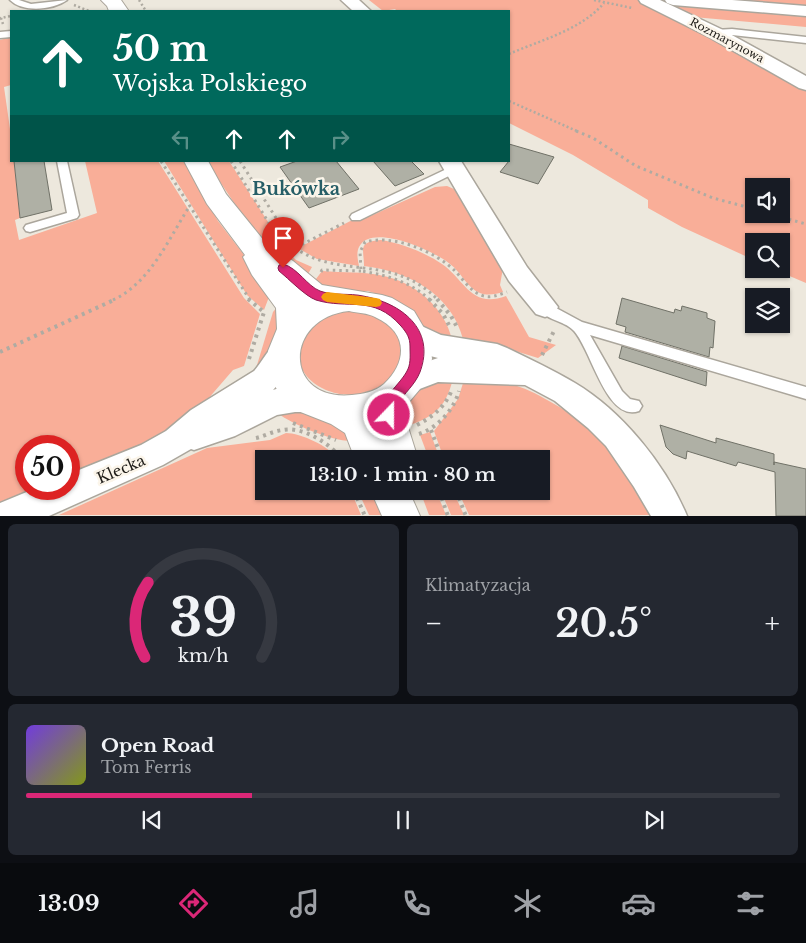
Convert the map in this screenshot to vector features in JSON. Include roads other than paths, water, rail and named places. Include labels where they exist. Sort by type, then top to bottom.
[{"type":"main road","points":[[110,0],[114,2],[118,10]]},
{"type":"main road","points":[[197,162],[216,198],[267,245],[268,256],[312,293],[317,296],[375,302],[386,306],[405,321],[413,333],[418,352],[416,363],[391,404],[389,415],[405,448]]},
{"type":"main road","points":[[267,245],[263,271],[286,298],[293,312],[287,341],[285,372],[289,382],[297,392],[297,410],[323,407],[341,426]]},
{"type":"main road","points":[[287,341],[312,311],[324,305],[349,300]]},
{"type":"main road","points":[[341,426],[354,411],[371,408],[402,387]]},
{"type":"main road","points":[[341,426],[357,423],[369,450]]},
{"type":"main road","points":[[394,500],[402,516]]},
{"type":"main road","points":[[412,500],[416,516]]},
{"type":"street","points":[[349,0],[362,10]]},
{"type":"street","name":"Rozmarynowa","points":[[647,0],[669,4],[715,33],[806,84]]},
{"type":"street","points":[[669,4],[806,10]]},
{"type":"street","points":[[452,165],[518,274],[553,312]]},
{"type":"street","points":[[413,333],[435,346],[496,356],[534,367],[599,418],[617,436],[646,476],[670,516]]},
{"type":"street","name":"Klecka","points":[[177,442],[202,420],[264,380],[277,364],[287,341]]},
{"type":"street","points":[[402,387],[438,370],[534,367]]},
{"type":"street","name":"Klecka","points":[[9,516],[116,472],[177,442],[225,426],[274,402],[287,398],[297,410]]},
{"type":"lane","points":[[14,0],[19,4],[38,8],[63,0]]},
{"type":"lane","points":[[715,33],[732,32],[806,40]]},
{"type":"lane","points":[[30,228],[73,215],[62,162]]},
{"type":"lane","points":[[356,217],[452,165]]},
{"type":"lane","points":[[553,312],[578,326],[806,393]]},
{"type":"lane","points":[[578,326],[617,396],[628,406],[634,406]]},
{"type":"district","name":"Bukówka","points":[[296,189]]}]
